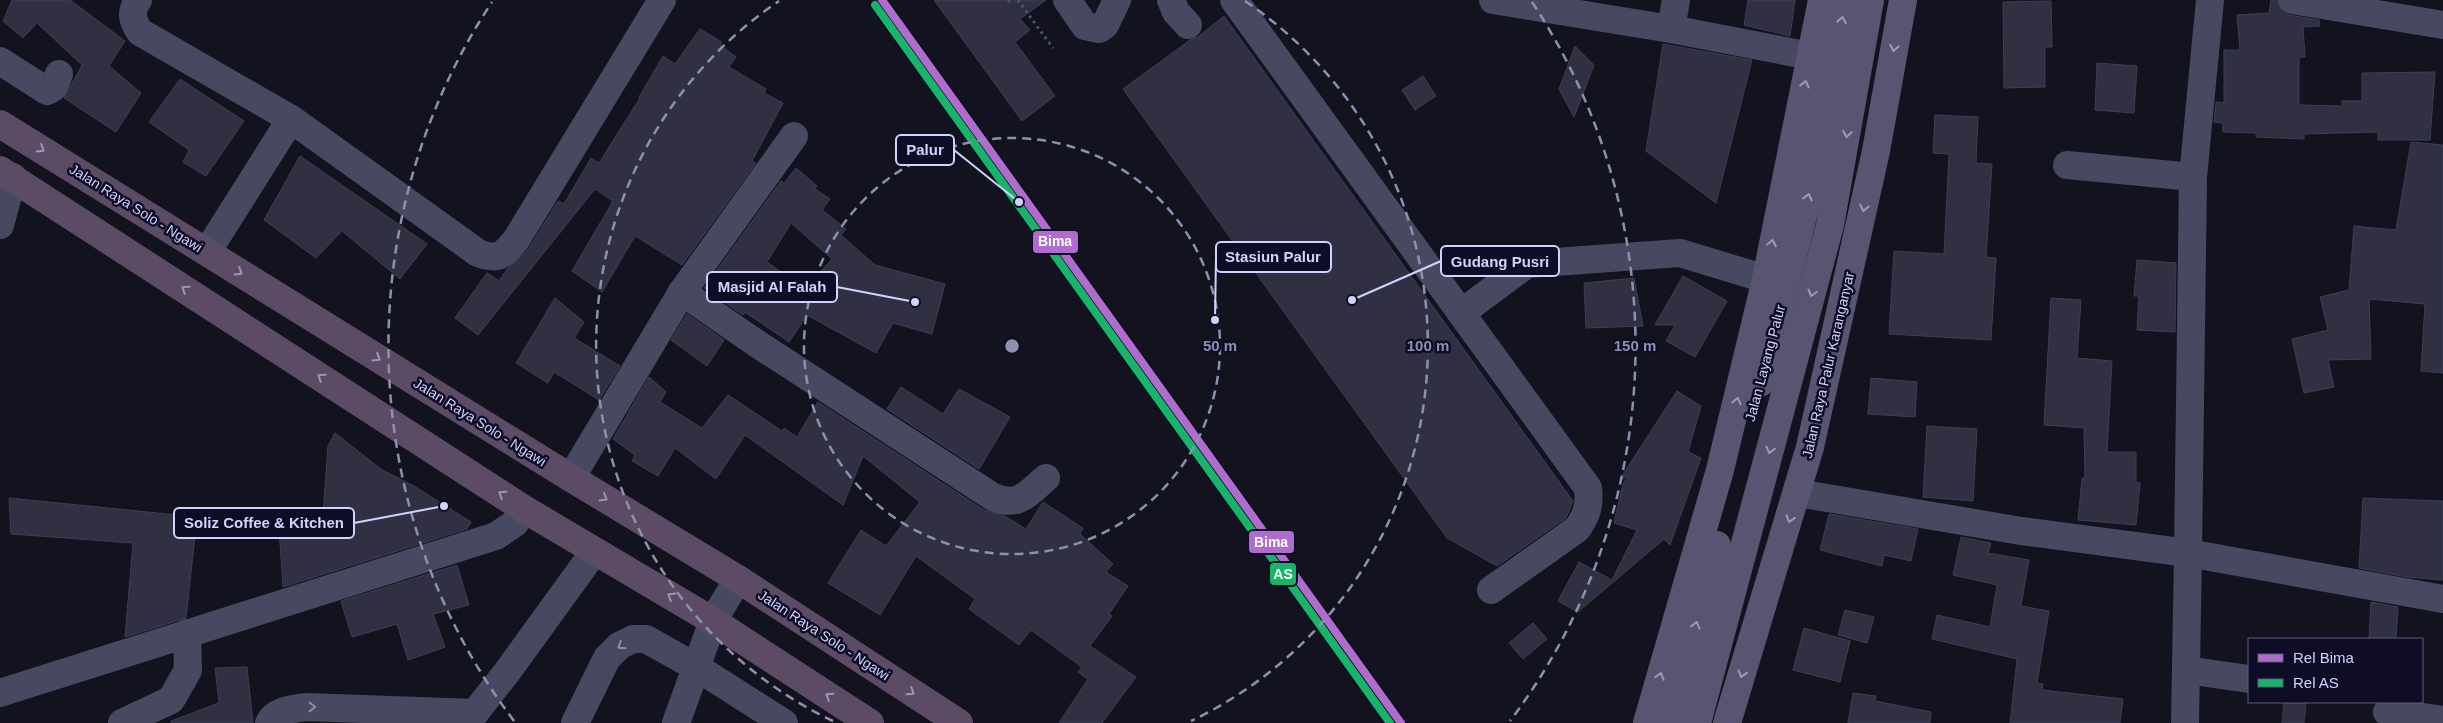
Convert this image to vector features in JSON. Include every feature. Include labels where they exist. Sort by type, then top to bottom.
[{"type":"highway","name":"Jalan Raya Solo - Ngawi","points":[[0,124],[571,478],[738,579],[959,723]]},
{"type":"highway","points":[[6,174],[524,509],[713,621],[870,723]]},
{"type":"main road","points":[[1647,723],[1720,470],[1766,279],[1787,165],[1822,0]]},
{"type":"main road","name":"Jalan Layang Palur","points":[[1671,723],[1810,192],[1819,154],[1846,0]]},
{"type":"main road","name":"Jalan Layang Palur","points":[[1698,723],[1830,225],[1870,0]]},
{"type":"main road","name":"Jalan Raya Palur Karanganyar","points":[[1727,723],[1798,493],[1810,447],[1876,152],[1903,0]]},
{"type":"street","points":[[138,0],[133,8],[132,17],[140,32],[291,119],[478,253],[491,258],[504,254],[516,240],[662,0]]},
{"type":"street","points":[[1068,0],[1085,26],[1099,30],[1105,25],[1117,0]]},
{"type":"street","points":[[1171,0],[1176,12],[1188,25]]},
{"type":"street","points":[[1234,0],[1588,488],[1590,502],[1586,516],[1577,529],[1491,590]]},
{"type":"street","points":[[1671,30],[1676,0]]},
{"type":"street","points":[[2185,723],[2193,176],[2210,0]]},
{"type":"street","points":[[2292,0],[2443,25]]},
{"type":"street","points":[[1503,1],[1811,56]]},
{"type":"street","points":[[0,61],[47,91],[54,87],[59,74]]},
{"type":"street","points":[[207,252],[291,119]]},
{"type":"street","points":[[571,478],[682,292],[794,136]]},
{"type":"street","points":[[2067,165],[2193,176]]},
{"type":"street","points":[[0,225],[6,174]]},
{"type":"street","points":[[1461,313],[1527,264],[1680,253],[1766,279]]},
{"type":"street","points":[[682,292],[756,343],[993,497],[1004,502],[1020,499],[1046,478]]},
{"type":"street","points":[[1798,493],[2021,531],[2188,553],[2443,599]]},
{"type":"street","points":[[0,693],[496,536],[515,523],[524,509]]},
{"type":"street","points":[[269,723],[271,719],[286,710],[306,707],[471,718],[594,552]]},
{"type":"street","points":[[676,723],[713,621],[738,579]]},
{"type":"street","points":[[122,723],[171,700],[188,670],[187,633]]},
{"type":"street","points":[[574,723],[607,658],[619,646],[633,639],[646,639],[696,667],[784,723]]},
{"type":"street","points":[[2186,670],[2248,679]]},
{"type":"street","points":[[2387,712],[2443,720]]},
{"type":"path","points":[[1018,0],[1053,48]]},
{"type":"building","points":[[12,0],[70,0],[125,41],[109,66],[141,93],[116,132],[64,98],[82,65],[37,23],[23,38],[3,21]]},
{"type":"building","points":[[934,0],[1046,0],[1020,19],[1030,30],[1015,42],[1055,96],[1022,121]]},
{"type":"building","points":[[1748,0],[1795,0],[1790,36],[1744,25]]},
{"type":"building","points":[[2271,0],[2277,0],[2282,12],[2289,15],[2319,20],[2320,26],[2303,27],[2305,57],[2299,57],[2299,105],[2342,106],[2342,101],[2362,101],[2362,73],[2435,72],[2430,140],[2378,140],[2378,132],[2304,134],[2304,139],[2256,137],[2256,133],[2223,132],[2223,123],[2214,122],[2216,102],[2224,103],[2224,50],[2240,50],[2237,15],[2269,13]]},
{"type":"building","points":[[2051,1],[2052,47],[2045,47],[2045,87],[2004,88],[2003,2]]},
{"type":"building","points":[[1224,16],[1573,501],[1566,518],[1497,566],[1447,538],[1123,89],[1190,40],[1198,37]]},
{"type":"building","points":[[700,29],[722,42],[720,45],[736,57],[729,67],[766,89],[764,93],[783,103],[752,161],[756,163],[682,265],[635,236],[602,292],[572,271],[613,201],[595,189],[478,335],[455,318],[487,273],[499,281],[507,269],[528,250],[558,201],[564,204],[591,158],[599,163],[640,98],[663,56],[675,64]]},
{"type":"building","points":[[1663,44],[1752,60],[1716,203],[1646,151]]},
{"type":"building","points":[[1575,46],[1594,65],[1574,117],[1559,89]]},
{"type":"building","points":[[2097,63],[2137,66],[2134,113],[2095,110]]},
{"type":"building","points":[[1423,76],[1436,96],[1415,110],[1402,90]]},
{"type":"building","points":[[180,79],[244,121],[206,176],[183,162],[189,150],[149,122]]},
{"type":"building","points":[[1935,115],[1978,117],[1976,163],[1992,164],[1986,257],[1996,258],[1991,340],[1889,334],[1894,251],[1944,254],[1949,154],[1933,153]]},
{"type":"building","points":[[2411,142],[2443,145],[2443,373],[2421,371],[2425,304],[2369,299],[2371,359],[2328,360],[2334,387],[2304,393],[2292,339],[2328,330],[2320,297],[2349,290],[2354,226],[2396,230]]},
{"type":"building","points":[[300,156],[427,244],[400,279],[342,231],[316,258],[264,220]]},
{"type":"building","points":[[796,168],[817,186],[815,189],[830,199],[822,210],[846,229],[841,235],[875,265],[945,284],[932,334],[893,323],[876,353],[807,315],[789,342],[745,312],[743,315],[704,288],[781,181],[784,183]],"holes":[[[791,223],[832,259],[805,289],[767,262]]]},
{"type":"building","points":[[2137,260],[2176,263],[2175,332],[2137,330],[2139,296],[2134,296]]},
{"type":"building","points":[[1683,276],[1727,301],[1695,357],[1666,341],[1675,325],[1655,325]]},
{"type":"building","points":[[1634,278],[1643,326],[1586,328],[1584,283]]},
{"type":"building","points":[[555,298],[584,322],[574,338],[620,366],[599,400],[554,372],[548,383],[516,363]]},
{"type":"building","points":[[2051,298],[2081,300],[2077,358],[2112,361],[2107,452],[2136,452],[2136,482],[2140,483],[2136,525],[2078,520],[2082,478],[2085,478],[2084,428],[2044,425]]},
{"type":"building","points":[[687,314],[724,340],[707,366],[671,340]]},
{"type":"building","points":[[649,377],[666,392],[660,402],[702,428],[728,395],[782,431],[784,428],[797,437],[818,402],[984,510],[1005,516],[1026,529],[1043,502],[1083,528],[1080,534],[1113,564],[1106,572],[1128,586],[1109,614],[1112,616],[1090,646],[1136,677],[1102,723],[1059,723],[1088,679],[1078,672],[1082,667],[1031,630],[1019,645],[969,609],[975,599],[916,556],[880,615],[828,583],[861,530],[886,546],[920,502],[863,456],[843,505],[745,435],[716,479],[675,448],[658,476],[632,461],[635,455],[613,439]]},
{"type":"building","points":[[1871,378],[1917,382],[1915,417],[1868,414]]},
{"type":"building","points":[[901,387],[943,414],[959,389],[1010,417],[979,469],[887,409]]},
{"type":"building","points":[[1677,391],[1701,406],[1688,452],[1701,458],[1670,545],[1664,539],[1578,612],[1558,601],[1579,562],[1612,580],[1637,530],[1614,523],[1623,484],[1629,475],[1620,479]]},
{"type":"building","points":[[1927,426],[1977,429],[1973,501],[1923,497]]},
{"type":"building","points":[[335,433],[382,470],[414,486],[471,522],[467,529],[283,587],[279,527],[322,530],[328,446]]},
{"type":"building","points":[[9,498],[197,517],[186,618],[125,637],[133,543],[11,534]]},
{"type":"building","points":[[2363,498],[2443,501],[2443,580],[2407,577],[2359,568]]},
{"type":"building","points":[[1829,514],[1918,529],[1911,561],[1884,555],[1882,566],[1820,550]]},
{"type":"building","points":[[1961,537],[1991,543],[1988,553],[2029,560],[2021,606],[2049,611],[2037,683],[2043,684],[2042,690],[2123,699],[2120,723],[2010,723],[2017,659],[1932,639],[1937,615],[1990,627],[1997,585],[1953,575]]},
{"type":"building","points":[[457,565],[469,605],[433,614],[445,647],[408,660],[397,624],[352,637],[341,601]]},
{"type":"building","points":[[2371,602],[2398,607],[2396,638],[2369,638]]},
{"type":"building","points":[[1845,610],[1874,617],[1867,643],[1838,635]]},
{"type":"building","points":[[1533,623],[1547,639],[1523,659],[1509,643]]},
{"type":"building","points":[[1804,628],[1850,641],[1840,682],[1793,670]]},
{"type":"building","points":[[247,667],[253,723],[171,723],[171,721],[219,703],[215,668]]},
{"type":"building","points":[[1853,693],[1876,696],[1875,701],[1931,712],[1930,723],[1848,723]]},
{"type":"building","points":[[2284,703],[2306,703],[2304,723],[2282,723]]},
{"type":"rail line","name":"Bima","points":[[882,0],[1401,723]]},
{"type":"rail line","name":"AS","points":[[875,5],[1390,723]]},
{"type":"place","name":"Palur","points":[[1019,202]]},
{"type":"place","name":"Gudang Pusri","points":[[1352,300]]},
{"type":"place","name":"Masjid Al Falah","points":[[915,302]]},
{"type":"place","name":"Stasiun Palur","points":[[1215,320]]},
{"type":"place","name":"Soliz Coffee & Kitchen","points":[[444,506]]}]
